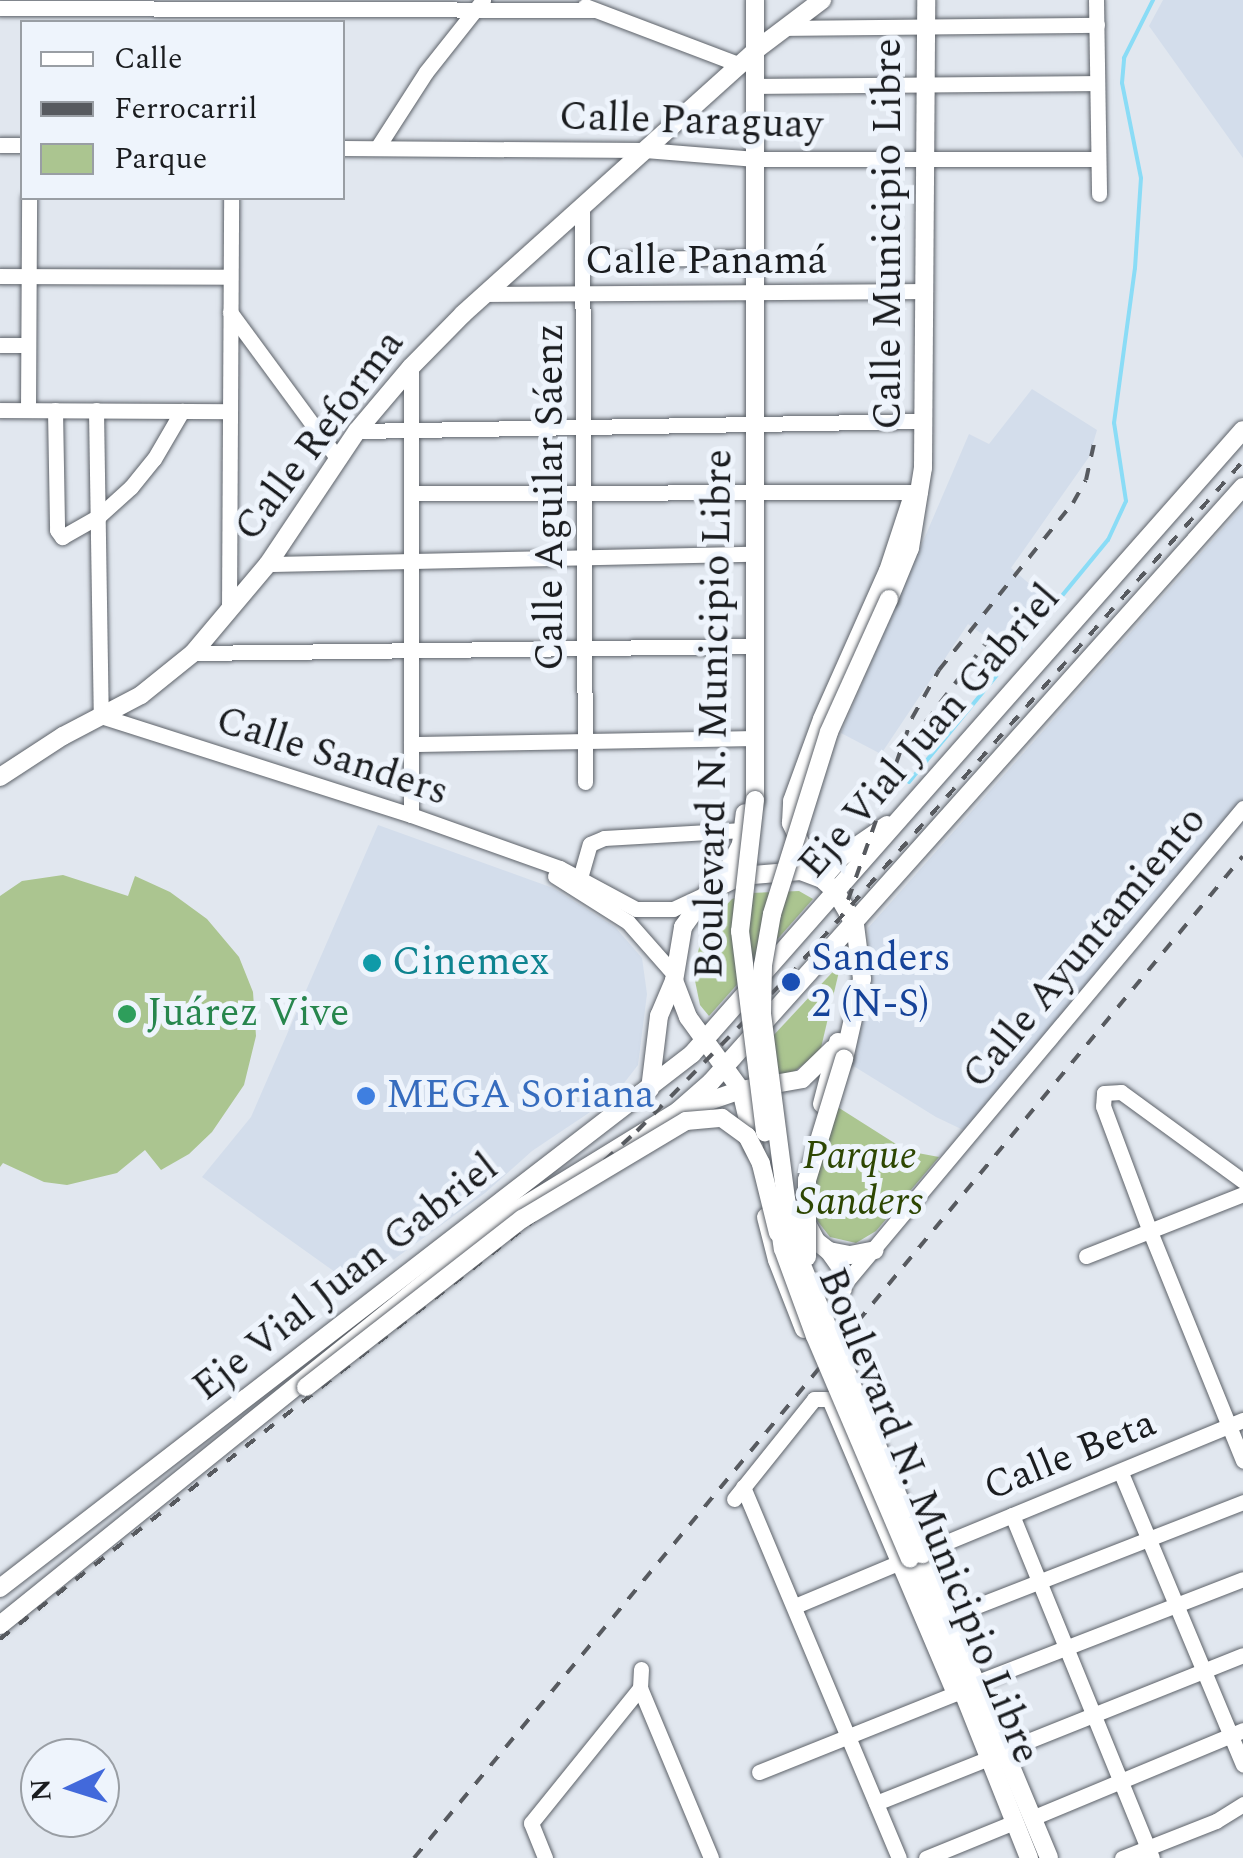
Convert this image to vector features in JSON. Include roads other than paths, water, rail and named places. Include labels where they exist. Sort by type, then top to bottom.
[{"type":"main road","name":"Boulevard N. Municipio Libre","points":[[755,0],[758,764],[740,931],[783,1249],[1023,1820],[1049,1858]]},
{"type":"main road","name":"Calle Reforma","points":[[0,778],[36,752],[141,696],[193,653],[268,564],[357,431],[411,366],[756,50],[822,0]]},
{"type":"main road","name":"Calle Municipio Libre","points":[[917,492],[923,468],[924,421],[926,0]]},
{"type":"main road","points":[[718,84],[739,88],[756,105]]},
{"type":"main road","name":"Eje Vial Juan Gabriel","points":[[0,1588],[650,1089],[705,1039],[841,857],[901,818],[1243,430]]},
{"type":"main road","name":"Eje Vial Juan Gabriel","points":[[0,1625],[506,1217],[678,1111],[726,1068],[1243,488]]},
{"type":"main road","name":"Boulevard N. Municipio Libre","points":[[916,1560],[795,1244],[764,1032],[763,965],[772,914],[828,732],[910,548],[917,492]]},
{"type":"main road","points":[[813,1292],[806,1246],[807,1180],[844,1059],[862,979],[855,926],[824,883],[791,823],[792,801],[822,719],[888,572],[917,492]]},
{"type":"main road","points":[[650,1089],[658,1016],[674,977],[683,927],[715,887],[743,830],[750,738],[750,583],[756,559]]},
{"type":"main road","points":[[715,887],[789,871],[824,883]]},
{"type":"main road","points":[[842,1289],[841,1268],[808,1230],[802,1190],[859,963]]},
{"type":"main road","points":[[674,977],[688,1017],[741,1090],[772,1244],[804,1330]]},
{"type":"main road","points":[[678,1111],[741,1090],[802,1078],[828,1057],[840,1036]]},
{"type":"main road","points":[[706,1103],[748,1122]]},
{"type":"main road","points":[[257,1414],[306,1388],[522,1219],[686,1121],[722,1118],[747,1136],[761,1164],[783,1249]]},
{"type":"main road","points":[[829,1251],[850,1254],[875,1250]]},
{"type":"main road","name":"Boulevard N. Municipio Libre","points":[[1023,1820],[1029,1858]]},
{"type":"street","points":[[570,0],[740,65]]},
{"type":"street","points":[[1096,0],[1099,194]]},
{"type":"street","points":[[0,8],[90,16],[478,6],[594,10]]},
{"type":"street","points":[[377,148],[426,72],[478,6]]},
{"type":"street","points":[[784,28],[1097,24]]},
{"type":"street","points":[[756,86],[1097,83]]},
{"type":"street","name":"Calle Paraguay","points":[[345,148],[645,150],[756,159],[1097,158]]},
{"type":"street","points":[[28,410],[29,200]]},
{"type":"street","points":[[229,609],[230,200]]},
{"type":"street","name":"Calle Aguilar Sáenz","points":[[582,211],[585,782]]},
{"type":"street","points":[[582,260],[756,257]]},
{"type":"street","points":[[0,276],[230,277]]},
{"type":"street","name":"Calle Panamá","points":[[488,294],[924,291]]},
{"type":"street","points":[[230,312],[338,459]]},
{"type":"street","points":[[0,346],[28,346]]},
{"type":"street","points":[[411,366],[411,815]]},
{"type":"street","points":[[0,410],[230,411]]},
{"type":"street","points":[[54,410],[58,533],[66,536],[99,516],[144,473],[182,411]]},
{"type":"street","points":[[96,410],[102,716]]},
{"type":"street","points":[[357,431],[924,421]]},
{"type":"street","points":[[411,492],[917,492]]},
{"type":"street","points":[[268,564],[756,559]]},
{"type":"street","points":[[193,653],[748,646]]},
{"type":"street","name":"Calle Sanders","points":[[102,716],[411,815],[580,878],[647,911],[673,910],[715,887]]},
{"type":"street","points":[[411,744],[584,744],[750,738]]},
{"type":"street","name":"Calle Ayuntamiento","points":[[875,1250],[1243,808]]},
{"type":"street","points":[[580,878],[590,844],[604,838],[743,830]]},
{"type":"street","name":"Calle Sanders","points":[[540,864],[628,922],[674,977]]},
{"type":"street","points":[[1243,1182],[1121,1092],[1104,1092],[1103,1106],[1148,1230],[1236,1422],[1243,1461]]},
{"type":"street","points":[[1086,1256],[1243,1194]]},
{"type":"street","points":[[804,1330],[875,1250]]},
{"type":"street","points":[[899,1858],[796,1606],[738,1493],[814,1399],[824,1396],[833,1405],[916,1560],[956,1614],[968,1687]]},
{"type":"street","name":"Calle Beta","points":[[796,1606],[916,1560],[936,1547],[1236,1422]]},
{"type":"street","points":[[1120,1473],[1202,1672],[1236,1733],[1243,1764]]},
{"type":"street","points":[[956,1614],[1150,1542],[1243,1502]]},
{"type":"street","points":[[1012,1515],[1150,1853]]},
{"type":"street","points":[[759,1772],[1243,1579]]},
{"type":"street","points":[[876,1803],[1243,1655]]},
{"type":"street","points":[[642,1669],[640,1688],[711,1858]]},
{"type":"street","points":[[546,1858],[524,1822],[640,1688]]},
{"type":"street","points":[[926,1858],[1236,1733]]},
{"type":"street","points":[[1122,1858],[1150,1853],[1243,1804]]},
{"type":"waterway","points":[[909,782],[1108,540],[1126,501],[1114,423],[1135,268],[1141,178],[1122,83],[1124,58],[1153,0]]},
{"type":"railway","points":[[848,900],[912,718],[939,670],[1073,503],[1086,480],[1095,439]]},
{"type":"railway","points":[[0,1639],[569,1193],[637,1131],[788,977],[1243,461]]},
{"type":"railway","points":[[911,741],[996,630]]},
{"type":"railway","points":[[414,1858],[1243,856]]},
{"type":"place","name":"Cinemex","points":[[372,963]]},
{"type":"place","name":"Sanders 2 (N-S)","points":[[791,982]]},
{"type":"place","name":"Juárez Vive","points":[[127,1014]]},
{"type":"place","name":"MEGA Soriana","points":[[366,1096]]},
{"type":"park label","name":"Parque Sanders","points":[[860,1180]]}]
